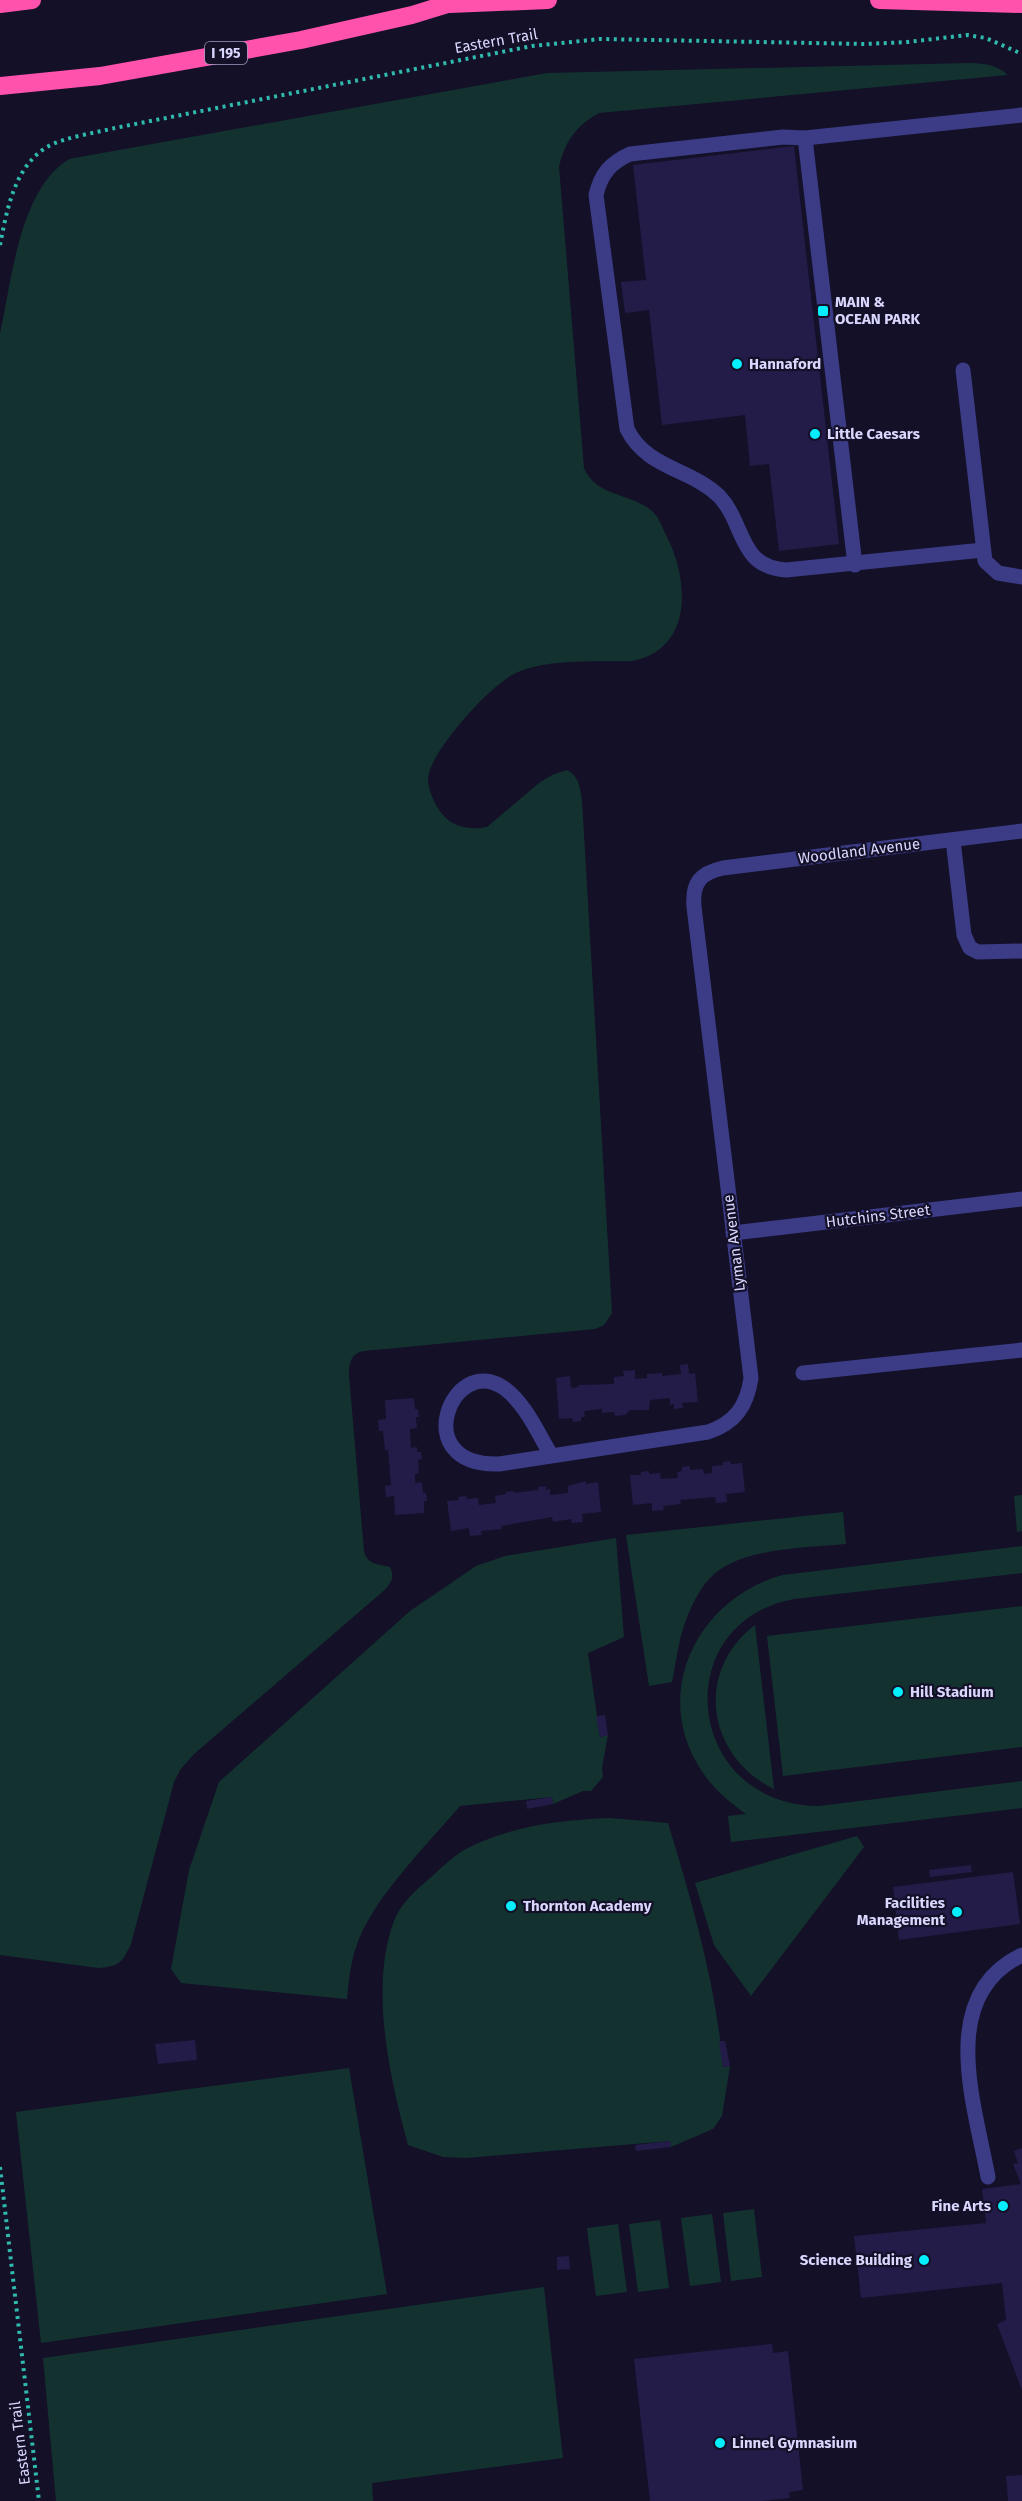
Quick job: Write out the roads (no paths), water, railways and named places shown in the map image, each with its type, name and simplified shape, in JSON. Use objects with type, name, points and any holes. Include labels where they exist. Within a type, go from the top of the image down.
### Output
[{"type":"highway","points":[[0,4],[32,0]]},
{"type":"highway","points":[[455,2],[548,0]]},
{"type":"highway","points":[[879,0],[1022,4]]},
{"type":"highway","name":"I 195","points":[[0,86],[100,76],[290,42],[412,15],[455,2]]},
{"type":"street","points":[[983,550],[855,565],[786,570],[764,565],[747,549],[727,505],[709,487],[657,460],[632,440],[627,429],[596,195],[603,174],[610,165],[630,154],[1022,115]]},
{"type":"street","points":[[805,138],[855,565]]},
{"type":"street","points":[[963,370],[986,561],[998,573],[1022,577]]},
{"type":"street","name":"Woodland Avenue","points":[[699,878],[708,872],[723,868],[1022,831]]},
{"type":"street","points":[[953,840],[964,935],[970,948],[978,952],[1022,951]]},
{"type":"street","name":"Lyman Avenue","points":[[551,1455],[519,1403],[500,1386],[492,1383],[473,1383],[463,1389],[450,1404],[446,1418],[447,1436],[454,1449],[469,1459],[499,1464],[708,1432],[724,1425],[739,1414],[747,1397],[751,1378],[694,907],[695,886],[699,878]]},
{"type":"street","name":"Hutchins Street","points":[[733,1233],[1022,1199]]},
{"type":"street","points":[[803,1373],[1022,1350]]},
{"type":"street","points":[[988,2177],[970,2076],[968,2056],[970,2019],[974,2003],[988,1981],[1022,1955]]},
{"type":"place","name":"MAIN & OCEAN PARK","points":[[823,311]]},
{"type":"place","name":"Hannaford","points":[[737,364]]},
{"type":"place","name":"Little Caesars","points":[[815,434]]},
{"type":"place","name":"Hill Stadium","points":[[898,1692]]},
{"type":"place","name":"Thornton Academy","points":[[511,1906]]},
{"type":"place","name":"Facilities Management","points":[[957,1912]]},
{"type":"place","name":"Fine Arts","points":[[1003,2206]]},
{"type":"place","name":"Science Building","points":[[924,2260]]},
{"type":"place","name":"Linnel Gymnasium","points":[[720,2443]]}]
